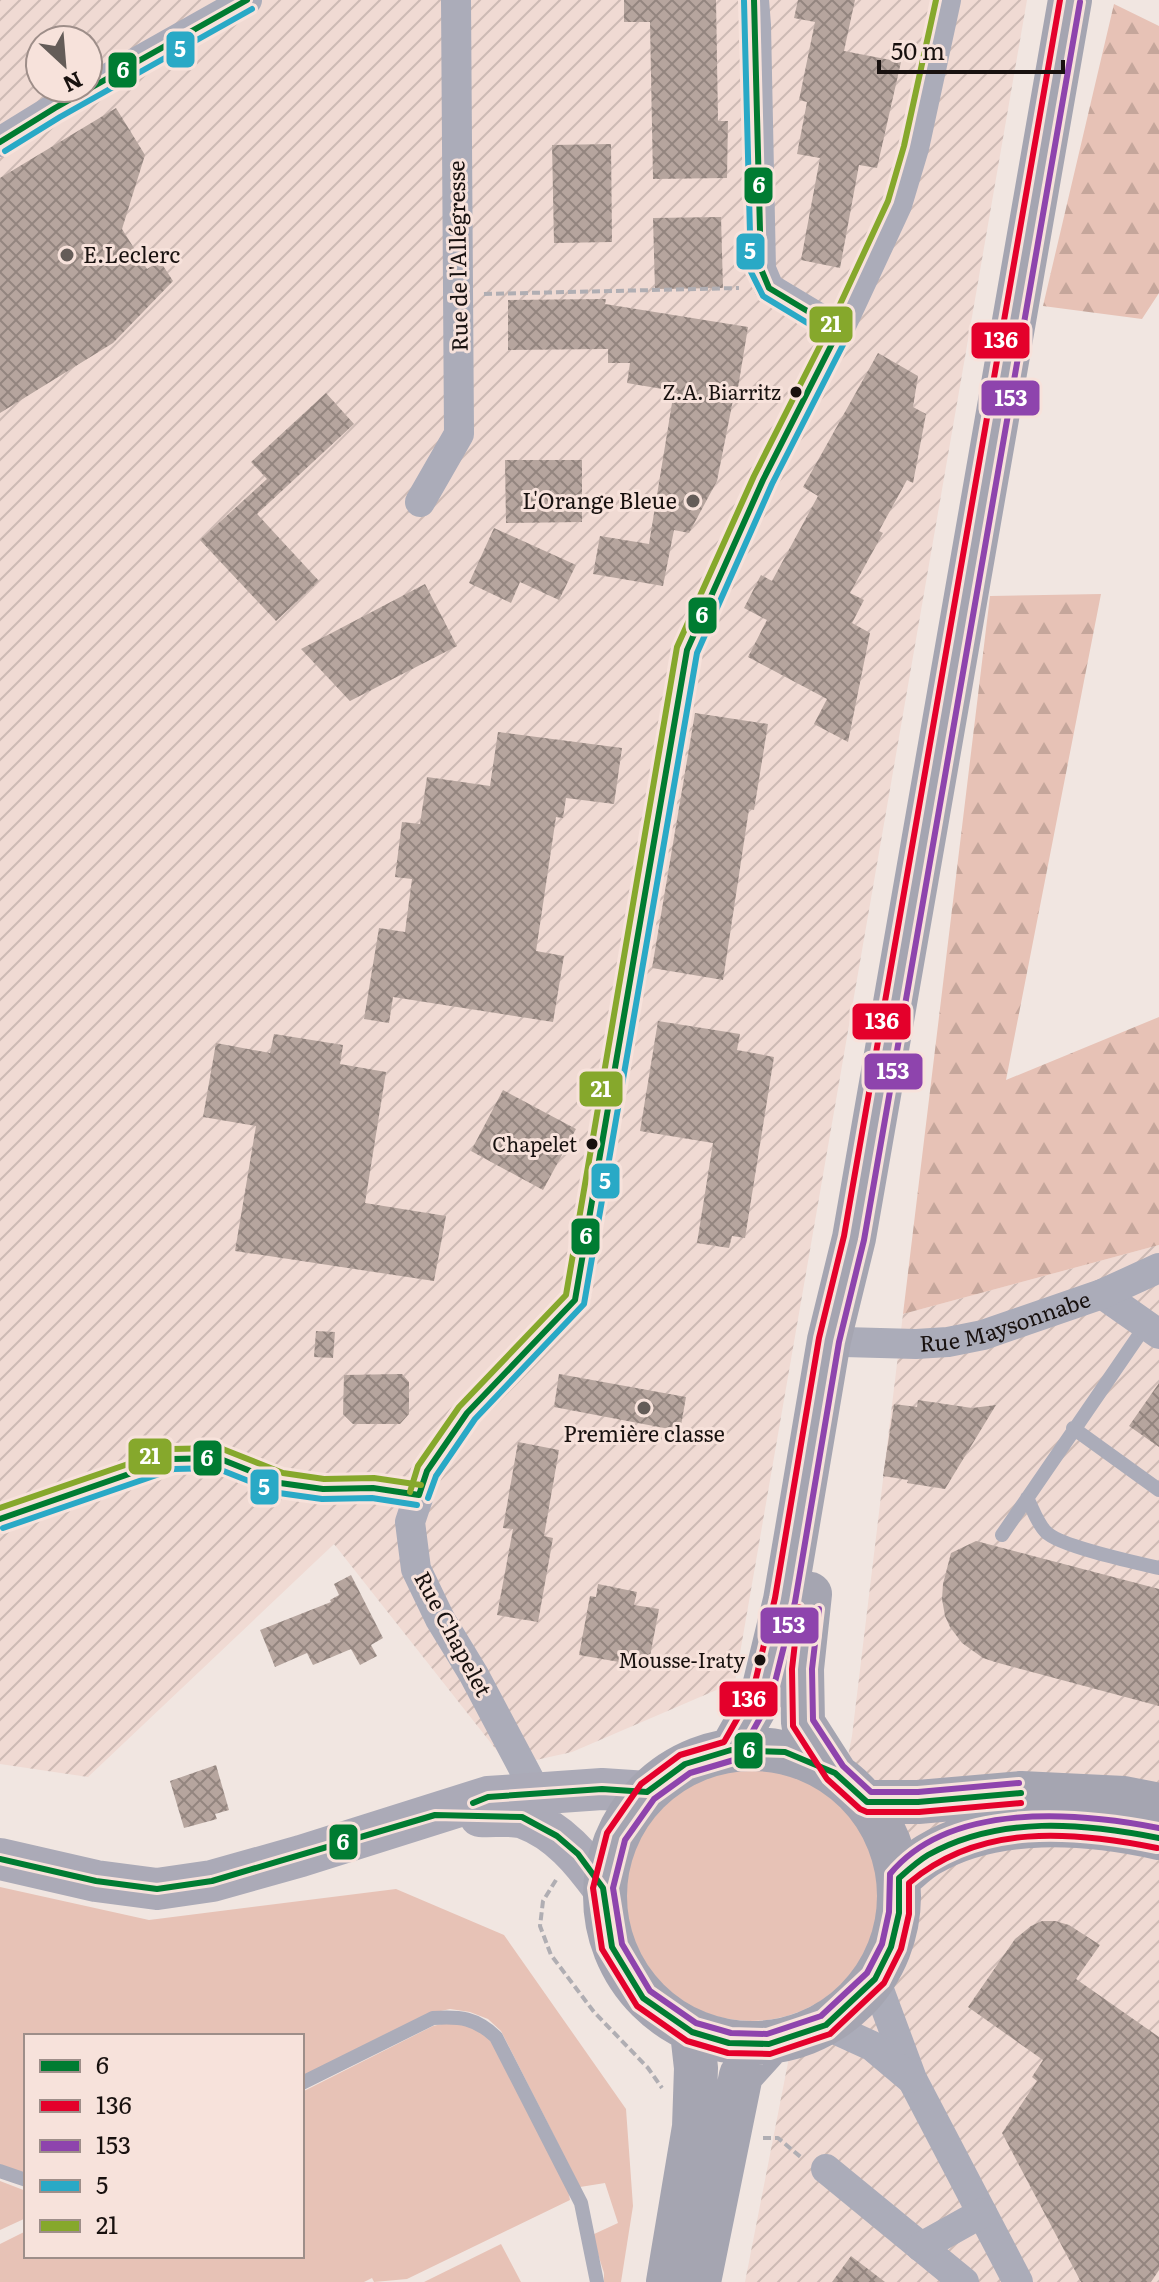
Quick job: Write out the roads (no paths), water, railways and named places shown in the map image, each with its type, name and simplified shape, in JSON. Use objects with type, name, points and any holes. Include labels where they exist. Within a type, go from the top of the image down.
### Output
[{"type":"main road","points":[[731,1750],[762,1695],[785,1600],[829,1340],[854,1238],[1070,0]]},
{"type":"main road","points":[[835,1773],[785,1752],[731,1750],[685,1764],[647,1792],[616,1836],[603,1888],[612,1947],[643,1998],[692,2032],[729,2043],[769,2044],[826,2025],[875,1979],[891,1947],[899,1913],[899,1878],[888,1838],[873,1812],[835,1773],[803,1723],[802,1669],[827,1440],[844,1342],[854,1238]]},
{"type":"main road","points":[[873,1812],[918,1802],[1021,1793],[1124,1798],[1159,1805]]},
{"type":"main road","points":[[899,1878],[928,1855],[972,1835],[1025,1826],[1116,1829],[1159,1838]]},
{"type":"main road","points":[[668,2282],[694,2127],[696,2068],[692,2032]]},
{"type":"main road","points":[[710,2267],[727,2138],[741,2075],[769,2044]]},
{"type":"street","points":[[0,142],[247,0]]},
{"type":"street","name":"Rue de l'Allégresse","points":[[420,502],[459,434],[456,0]]},
{"type":"street","points":[[754,0],[761,269],[769,288],[839,330]]},
{"type":"street","name":"Rue Chapelet","points":[[537,1794],[474,1675],[440,1619],[416,1569],[410,1522],[427,1471],[467,1413],[575,1300],[687,650],[763,480],[839,330],[897,205],[914,148],[946,0]]},
{"type":"street","name":"Rue Maysonnabe","points":[[844,1342],[916,1344],[983,1335],[1102,1294],[1159,1268]]},
{"type":"street","points":[[1102,1294],[1152,1329]]},
{"type":"street","points":[[0,1859],[96,1881],[157,1889],[212,1881],[488,1797],[602,1789],[647,1792]]},
{"type":"street","points":[[435,1815],[522,1817],[557,1836],[578,1854],[603,1888]]},
{"type":"street","points":[[875,1979],[912,2079],[1018,2282]]},
{"type":"street","points":[[826,2025],[872,2046],[912,2079]]},
{"type":"street","points":[[826,2169],[964,2282]]},
{"type":"street","points":[[921,2247],[982,2213]]},
{"type":"lane","points":[[1002,1535],[1073,1428],[1152,1329]]},
{"type":"lane","points":[[1073,1428],[1159,1490]]},
{"type":"lane","points":[[0,1519],[172,1459],[218,1458],[280,1483],[323,1489],[373,1488],[419,1495]]},
{"type":"lane","points":[[1027,1498],[1043,1530],[1052,1537],[1114,1558],[1159,1568]]},
{"type":"lane","points":[[304,2082],[433,2018],[456,2016],[483,2024],[496,2037],[581,2203],[597,2282]]},
{"type":"lane","points":[[0,2171],[24,2179]]},
{"type":"place","name":"E.Leclerc","points":[[67,255]]},
{"type":"place","name":"Z.A. Biarritz","points":[[796,392]]},
{"type":"place","name":"L'Orange Bleue","points":[[693,501]]},
{"type":"place","name":"Chapelet","points":[[592,1144]]},
{"type":"place","name":"Première classe","points":[[644,1408]]},
{"type":"place","name":"Mousse-Iraty","points":[[760,1660]]}]
